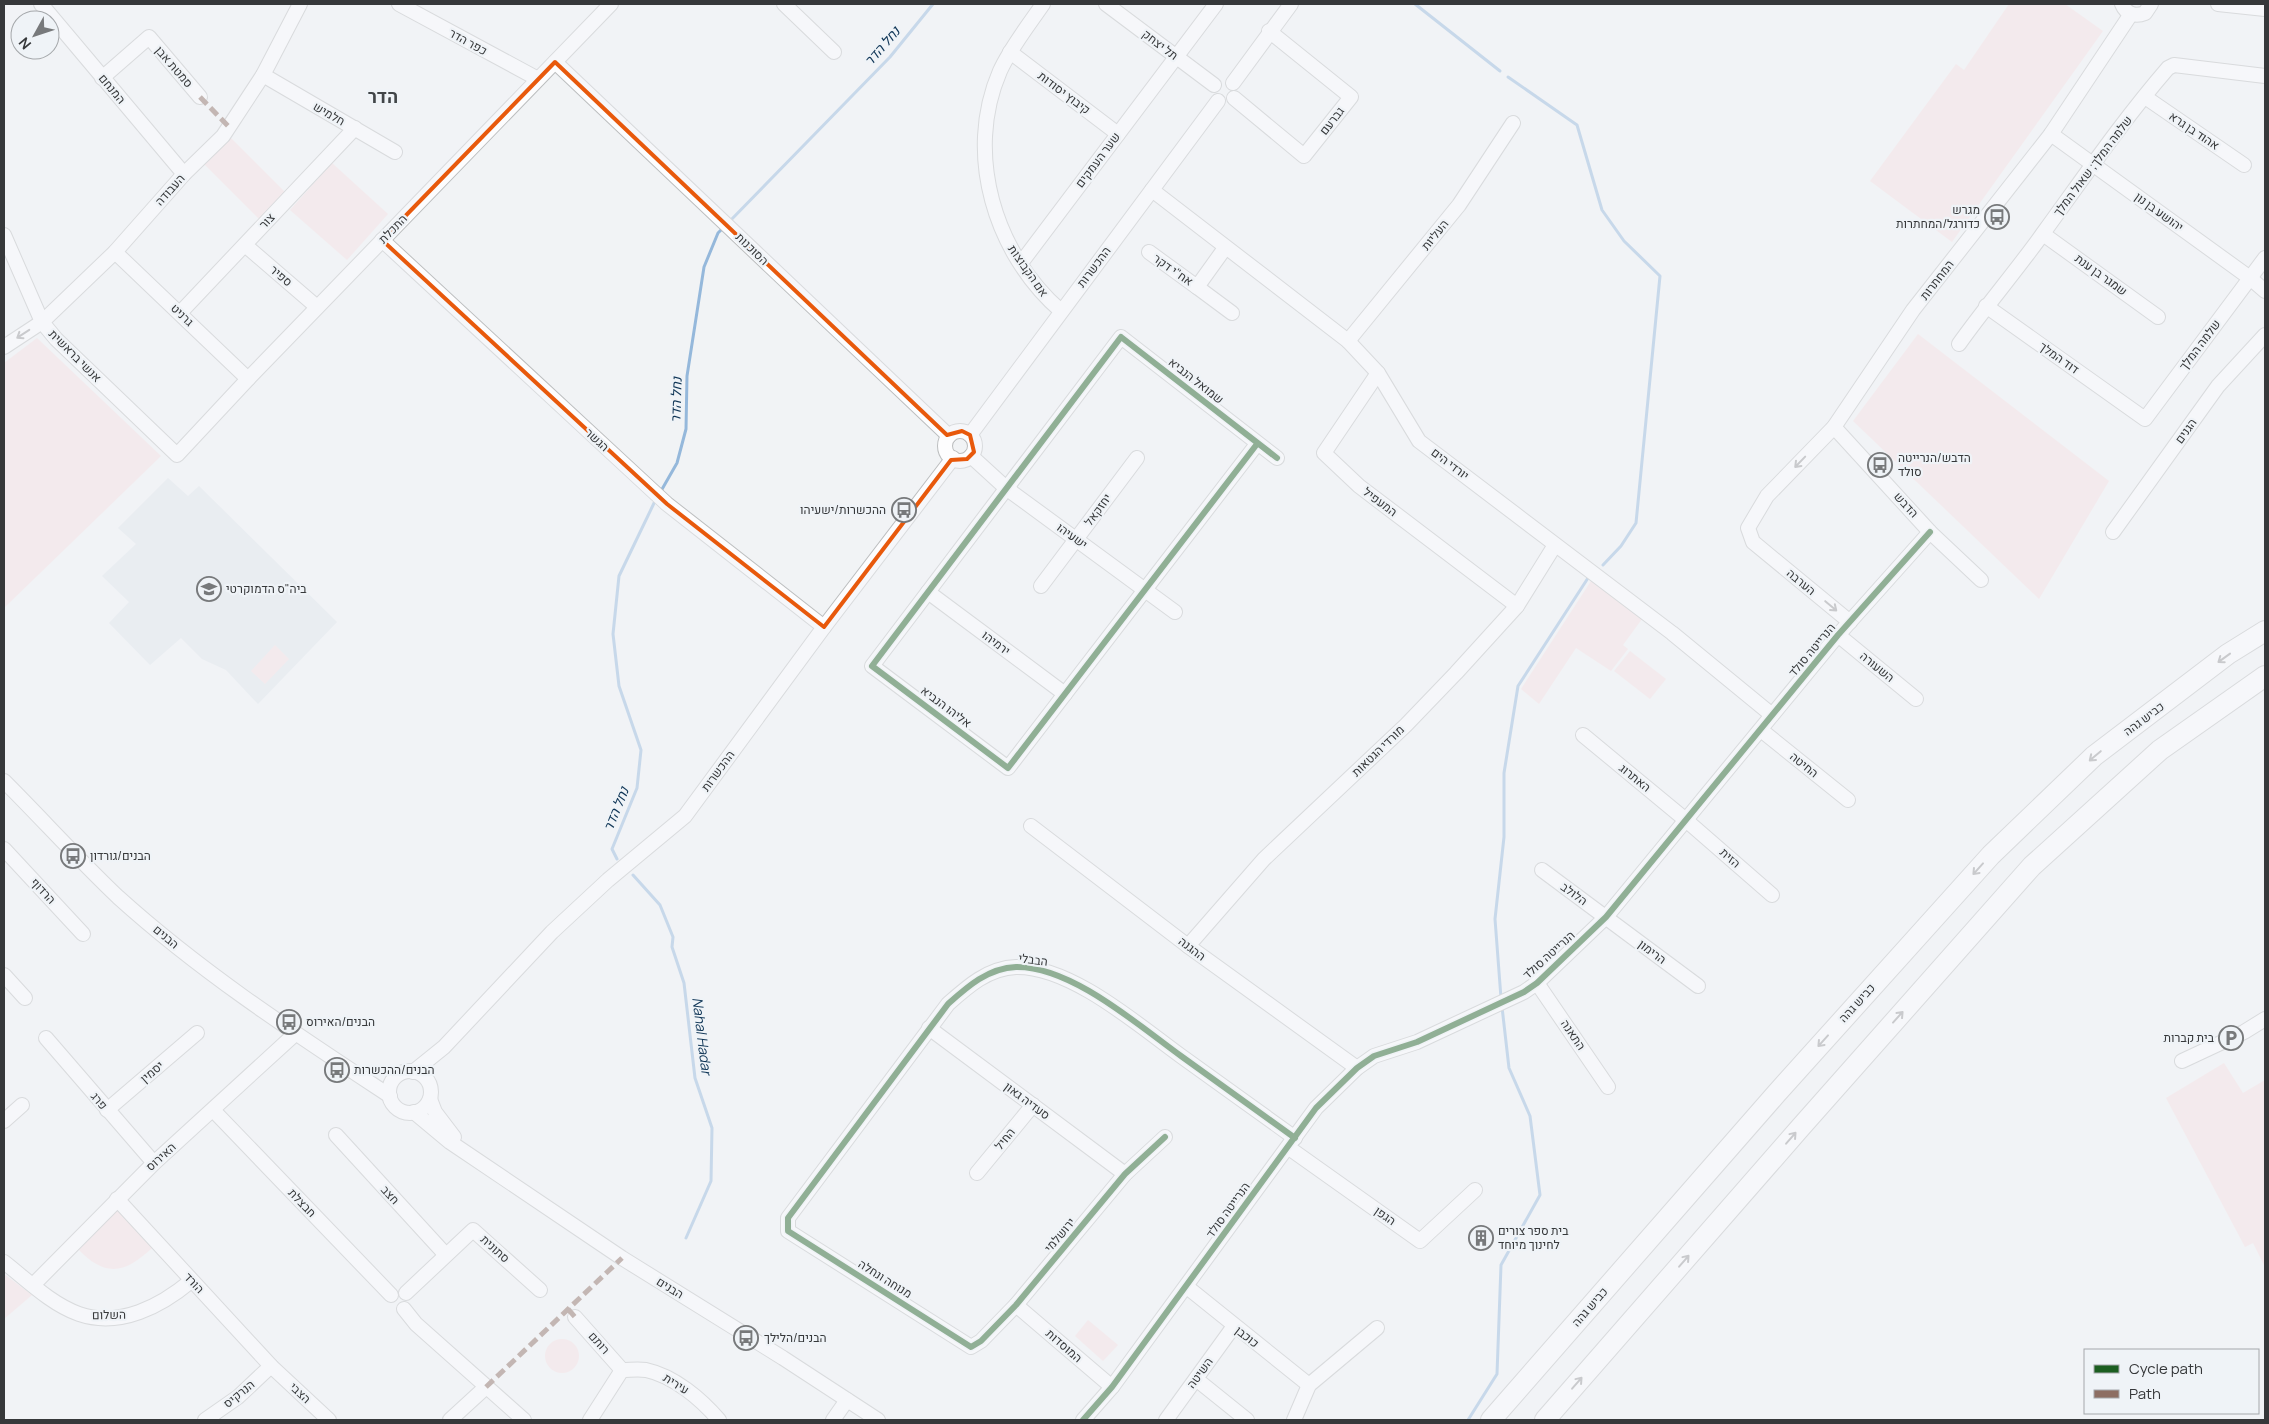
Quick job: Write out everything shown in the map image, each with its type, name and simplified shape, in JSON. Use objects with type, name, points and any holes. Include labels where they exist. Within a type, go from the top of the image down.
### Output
[{"type":"highway","name":"כביש גהה","points":[[1492,1420],[1776,1094],[1990,855],[2094,756],[2228,654],[2265,631]]},
{"type":"highway","points":[[1545,1420],[2032,866],[2160,750],[2265,676]]},
{"type":"street","name":"המנחם","points":[[41,4],[184,174]]},
{"type":"street","name":"העבודה","points":[[4,347],[42,322],[115,252],[184,174],[223,136],[263,76],[300,4]]},
{"type":"street","name":"כפר הדר","points":[[399,4],[538,79]]},
{"type":"street","name":"התכלת","points":[[178,455],[248,378],[611,4]]},
{"type":"street","points":[[784,4],[834,52]]},
{"type":"street","name":"אם הקבוצות","points":[[1043,4],[1010,52],[999,73],[987,116],[986,166],[988,191],[998,220],[1021,263],[1046,298],[1061,311]]},
{"type":"street","name":"תל יצחק","points":[[1106,4],[1214,85]]},
{"type":"street","name":"שער העמקים","points":[[1021,263],[1216,4]]},
{"type":"street","points":[[1233,83],[1269,31],[1291,4]]},
{"type":"street","points":[[2126,9],[2145,13],[2151,4]]},
{"type":"street","points":[[2218,4],[2265,9]]},
{"type":"street","name":"המחתרות","points":[[1753,542],[1748,528],[1767,496],[1834,428],[1913,310],[2051,134],[2126,9]]},
{"type":"street","name":"גברעם","points":[[1234,98],[1304,156],[1351,97],[1269,31]]},
{"type":"street","name":"סמטת אבן","points":[[102,78],[149,38],[200,97]]},
{"type":"street","name":"קיבוץ יסודות","points":[[1010,52],[1118,134]]},
{"type":"street","name":"הסוכנות","points":[[555,62],[949,436]]},
{"type":"street","name":"שלמה המלך; שאול המלך","points":[[1959,344],[1986,306],[2043,234],[2092,164],[2168,68],[2174,65],[2265,76]]},
{"type":"street","name":"חלמיש","points":[[263,76],[395,152]]},
{"type":"street","points":[[1225,79],[1233,83],[1236,92],[1234,98],[1226,103],[1218,101],[1213,95],[1214,85],[1225,79]]},
{"type":"street","name":"אהוד בן גרא","points":[[2145,97],[2244,164]]},
{"type":"street","name":"ההכשרות","points":[[970,435],[1218,101]]},
{"type":"street","name":"העליות","points":[[1348,341],[1459,205],[1513,123]]},
{"type":"street","name":"צור","points":[[180,313],[354,128]]},
{"type":"street","name":"יהושע בן נון","points":[[2051,134],[2250,278],[2265,291]]},
{"type":"street","name":"יורדי הים","points":[[1152,190],[1348,341],[1378,373],[1419,441],[1672,633],[1772,715]]},
{"type":"street","name":"שמגר בן ענת","points":[[2043,234],[2158,317]]},
{"type":"street","name":"אנשי בראשית","points":[[4,235],[42,322],[56,339],[178,455]]},
{"type":"street","name":"הגשר","points":[[382,240],[667,504],[824,627]]},
{"type":"street","name":"ספיר","points":[[245,245],[317,307]]},
{"type":"street","name":"אח\"י דקר","points":[[1197,287],[1225,248]]},
{"type":"street","name":"גרניט","points":[[115,252],[248,378]]},
{"type":"street","name":"אח\"י דקר","points":[[1149,252],[1232,313]]},
{"type":"street","name":"שלמה המלך","points":[[2133,409],[2145,419],[2265,258]]},
{"type":"street","name":"דוד המלך","points":[[1986,306],[2133,409]]},
{"type":"street","name":"הגנים","points":[[2113,532],[2218,386],[2265,335]]},
{"type":"street","name":"שמואל הנביא","points":[[1121,336],[1277,458]]},
{"type":"street","name":"אליהו הנביא","points":[[1121,336],[872,666],[1008,768],[1257,444]]},
{"type":"street","name":"המעפיל","points":[[1378,373],[1324,453],[1358,486],[1517,606]]},
{"type":"street","name":"הדבש","points":[[1834,428],[1930,532],[1981,580]]},
{"type":"street","points":[[957,431],[970,435],[975,448],[971,456],[962,460],[953,458],[946,451],[949,436],[957,431]]},
{"type":"street","name":"ישעיהו","points":[[971,456],[1006,488],[1175,612]]},
{"type":"street","name":"ההכשרות","points":[[413,1072],[444,1047],[552,932],[608,880],[684,816],[824,627],[953,458]]},
{"type":"street","name":"יחזקאל","points":[[1041,586],[1137,458]]},
{"type":"street","name":"הנרייטה סולד","points":[[1112,1387],[1316,1108],[1357,1068],[1374,1056],[1417,1042],[1524,992],[1537,983],[1606,917],[1688,821],[1838,635],[1930,532]]},
{"type":"street","name":"הערבה","points":[[1753,542],[1850,622]]},
{"type":"street","name":"מורדי הגטאות","points":[[1188,946],[1264,859],[1406,725],[1517,606],[1555,545]]},
{"type":"street","name":"ירמיהו","points":[[928,592],[1065,694]]},
{"type":"street","name":"השעורה","points":[[1838,635],[1916,699]]},
{"type":"street","name":"החיטה","points":[[1761,730],[1848,800]]},
{"type":"street","name":"האתרוג","points":[[1584,736],[1688,821]]},
{"type":"street","name":"הבנים","points":[[4,781],[130,906],[228,987],[295,1034],[390,1096]]},
{"type":"street","name":"הזית","points":[[1688,821],[1772,896]]},
{"type":"street","name":"ההגנה","points":[[1031,826],[1188,946],[1357,1068]]},
{"type":"street","name":"הרדוף","points":[[4,849],[83,934]]},
{"type":"street","name":"הלולב","points":[[1542,870],[1606,917]]},
{"type":"street","name":"הרימון","points":[[1606,917],[1698,986]]},
{"type":"street","name":"הבבלי","points":[[788,1230],[788,1218],[948,1004],[973,981],[991,973],[1016,967],[1055,974],[1098,996],[1292,1143]]},
{"type":"street","points":[[4,974],[25,998]]},
{"type":"street","name":"התאנה","points":[[1537,983],[1608,1087]]},
{"type":"street","points":[[2182,1062],[2244,1032],[2265,1019]]},
{"type":"street","name":"סעדיה גאון","points":[[930,1028],[1125,1174]]},
{"type":"street","name":"יסמין","points":[[107,1110],[197,1033]]},
{"type":"street","name":"האירוס","points":[[33,1285],[154,1163],[295,1034]]},
{"type":"street","name":"פרג","points":[[46,1038],[154,1163]]},
{"type":"street","name":"ההכשרות","points":[[429,1082],[444,1047]]},
{"type":"street","name":"הבנים","points":[[348,1069],[370,1076],[394,1079]]},
{"type":"street","points":[[403,1072],[413,1072],[424,1076],[429,1082],[431,1089],[430,1099],[424,1108],[414,1112],[403,1112],[397,1108],[390,1096],[390,1088],[394,1079],[403,1072]]},
{"type":"street","name":"הבנים","points":[[430,1099],[446,1128],[465,1152]]},
{"type":"street","points":[[4,1121],[22,1105]]},
{"type":"street","name":"החיל","points":[[978,1173],[1033,1105]]},
{"type":"street","name":"חבצלת","points":[[213,1110],[391,1295]]},
{"type":"street","name":"הבנים","points":[[414,1112],[450,1142],[622,1258],[783,1358],[878,1420]]},
{"type":"street","name":"חצב","points":[[336,1135],[445,1254]]},
{"type":"street","name":"ירושלמי","points":[[971,1347],[981,1341],[1016,1305],[1125,1174],[1165,1137]]},
{"type":"street","name":"הגפן","points":[[1292,1143],[1420,1241],[1475,1190]]},
{"type":"street","name":"הורד","points":[[117,1199],[191,1281],[272,1366]]},
{"type":"street","name":"סתונית","points":[[406,1293],[445,1254],[473,1230],[540,1290]]},
{"type":"street","name":"מנוחה ונחלה","points":[[788,1230],[971,1347]]},
{"type":"street","name":"השלום","points":[[4,1262],[61,1305],[79,1314],[117,1318],[136,1314],[161,1303],[191,1281]]},
{"type":"street","name":"כוכבן","points":[[1186,1287],[1308,1385]]},
{"type":"street","points":[[397,1291],[406,1293],[410,1300],[404,1309],[399,1310],[393,1307],[390,1300],[391,1295],[397,1291]]},
{"type":"street","name":"המוסדות","points":[[1016,1305],[1112,1387]]},
{"type":"street","points":[[404,1309],[416,1324],[524,1420]]},
{"type":"street","name":"רותם","points":[[575,1317],[622,1370]]},
{"type":"street","name":"השיטה","points":[[1166,1420],[1234,1326]]},
{"type":"street","points":[[1294,1420],[1308,1385],[1376,1328]]},
{"type":"street","name":"הנרקיס","points":[[205,1420],[238,1397],[272,1366]]},
{"type":"street","name":"הצבי","points":[[272,1366],[329,1420]]},
{"type":"street","points":[[590,1420],[622,1370]]},
{"type":"street","name":"עירית","points":[[622,1370],[644,1370],[661,1375],[703,1401],[720,1420]]},
{"type":"street","points":[[1196,1379],[1247,1420]]},
{"type":"street","points":[[450,1420],[486,1387]]},
{"type":"street","points":[[1084,1420],[1112,1387]]},
{"type":"street","points":[[833,1420],[847,1400]]},
{"type":"highlighted area","points":[[555,62],[947,435],[962,431],[970,435],[974,452],[967,459],[951,460],[824,627],[667,504],[382,240]]},
{"type":"shaded area","points":[[2009,4],[2065,4],[2103,31],[1952,242],[1870,181],[1956,64],[1964,70]]},
{"type":"shaded area","points":[[230,137],[288,195],[262,222],[204,164]]},
{"type":"shaded area","points":[[332,163],[388,214],[347,260],[290,210]]},
{"type":"shaded area","points":[[1918,334],[2109,481],[2039,599],[1853,421]]},
{"type":"shaded area","points":[[37,338],[161,456],[4,608],[4,363]]},
{"type":"shaded area","name":"ביה\"ס הדמוקרטי","points":[[168,478],[188,496],[199,486],[337,622],[258,704],[226,670],[202,659],[181,638],[150,665],[109,623],[129,602],[102,576],[136,544],[118,528]]},
{"type":"shaded area","points":[[1591,581],[1642,619],[1623,645],[1628,649],[1611,671],[1576,648],[1539,704],[1521,689]]},
{"type":"shaded area","points":[[275,645],[289,659],[265,684],[251,671]]},
{"type":"shaded area","points":[[1630,651],[1666,679],[1650,699],[1614,671]]},
{"type":"shaded area","points":[[2224,1063],[2243,1093],[2265,1080],[2265,1267],[2253,1243],[2245,1247],[2166,1098]]},
{"type":"shaded area","points":[[117,1209],[153,1247],[133,1263],[115,1269],[97,1264],[87,1258],[77,1248]]},
{"type":"shaded area","points":[[4,1274],[32,1295],[4,1319]]},
{"type":"shaded area","points":[[1088,1320],[1118,1345],[1103,1361],[1075,1336]]},
{"type":"shaded area","points":[[562,1339],[569,1340],[574,1344],[578,1349],[578,1363],[574,1368],[569,1372],[562,1373],[555,1372],[550,1368],[546,1363],[545,1356],[546,1349],[550,1344],[555,1340]]},
{"type":"waterway","name":"נחל הדר","points":[[728,223],[890,57],[933,4]]},
{"type":"waterway","points":[[1415,4],[1500,71]]},
{"type":"waterway","points":[[1508,77],[1577,125],[1602,210],[1624,241],[1660,276],[1636,523],[1621,546],[1603,565]]},
{"type":"waterway","name":"נחל הדר","points":[[661,491],[677,463],[686,429],[687,376],[704,267],[718,233],[724,227]]},
{"type":"waterway","name":"נחל הדר","points":[[617,859],[612,849],[637,788],[641,750],[619,686],[613,634],[619,576],[656,499]]},
{"type":"waterway","points":[[1501,998],[1495,919],[1504,837],[1504,773],[1518,686],[1588,578]]},
{"type":"waterway","name":"Nahal Hadar","points":[[633,875],[660,905],[673,937],[672,947],[684,983],[695,1078],[712,1128],[711,1181],[686,1238]]},
{"type":"waterway","points":[[1468,1420],[1497,1374],[1501,1265],[1540,1195],[1530,1116],[1509,1068],[1502,1007]]},
{"type":"marked path","points":[[200,97],[229,127]]},
{"type":"marked path","points":[[486,1387],[622,1258]]},
{"type":"marked path","points":[[568,1309],[575,1317]]},
{"type":"cycle path","points":[[1257,444],[1008,768],[872,666],[1121,337],[1277,458]]},
{"type":"cycle path","points":[[1083,1420],[1112,1387],[1316,1108],[1357,1068],[1374,1056],[1417,1042],[1524,992],[1537,983],[1606,917],[1838,635],[1930,532]]},
{"type":"cycle path","points":[[1165,1137],[1125,1174],[1016,1305],[981,1341],[971,1347],[788,1231],[788,1218],[948,1004],[987,975],[1006,968],[1037,969],[1059,976],[1081,987],[1124,1014],[1295,1138]]},
{"type":"place","name":"מגרש כדורגל/המחתרות","points":[[1997,217]]},
{"type":"place","name":"הדבש/הנרייטה סולד","points":[[1880,465]]},
{"type":"place","name":"ההכשרות/ישעיהו","points":[[904,510]]},
{"type":"place","name":"ביה\"ס הדמוקרטי","points":[[209,589]]},
{"type":"place","name":"הבנים/גורדון","points":[[73,856]]},
{"type":"place","name":"הבנים/האירוס","points":[[289,1022]]},
{"type":"place","name":"בית קברות","points":[[2231,1038]]},
{"type":"place","name":"הבנים/ההכשרות","points":[[337,1070]]},
{"type":"place","name":"בית ספר צורים לחינוך מיוחד","points":[[1481,1238]]},
{"type":"place","name":"הבנים/הלילך","points":[[746,1338]]},
{"type":"district","name":"הדר","points":[[383,97]]}]
